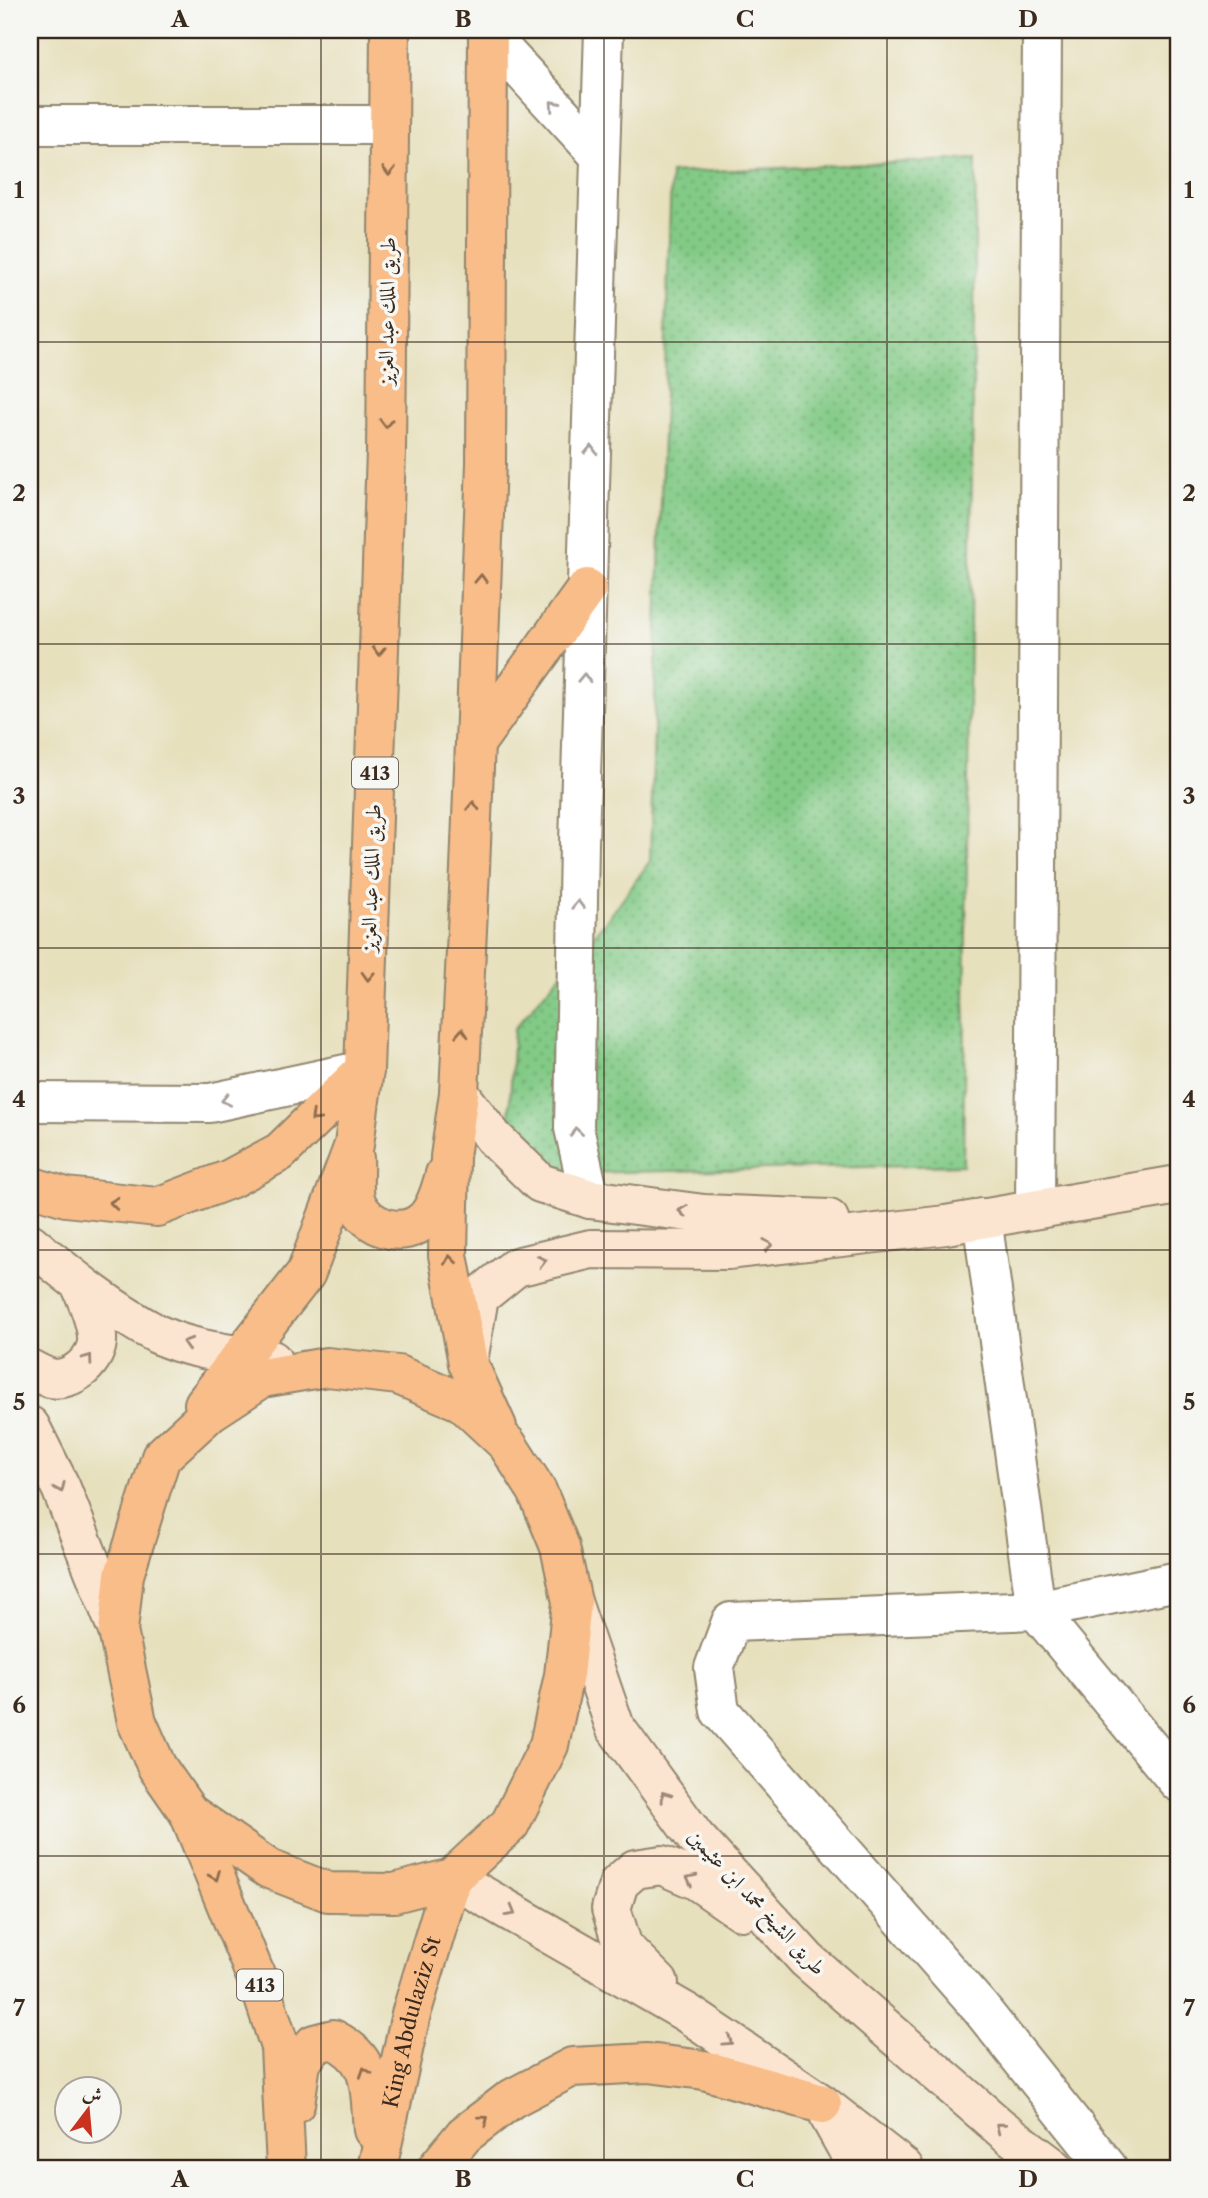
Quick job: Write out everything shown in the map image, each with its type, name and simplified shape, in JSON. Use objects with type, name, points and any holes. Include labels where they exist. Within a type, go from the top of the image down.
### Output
[{"type":"highway","name":"طريق الملك عبد العزيز","points":[[161,1457],[306,1272],[354,1145],[364,1070],[386,452],[390,30]]},
{"type":"highway","points":[[488,32],[486,463],[459,1093],[450,1157],[448,1255],[468,1363],[504,1441],[537,1491],[560,1547],[572,1602],[564,1675],[549,1745],[510,1824],[452,1878],[394,1893],[328,1892],[269,1869],[189,1813],[157,1767],[137,1722],[118,1631],[124,1575],[161,1457],[210,1412],[262,1378],[327,1367],[398,1375],[462,1402],[504,1441]]},
{"type":"highway","points":[[475,744],[587,588]]},
{"type":"highway","points":[[30,1186],[66,1197],[157,1208],[230,1179],[280,1152],[364,1070]]},
{"type":"highway","points":[[354,1145],[355,1199],[363,1214],[382,1229],[407,1229],[425,1219],[438,1198],[450,1157]]},
{"type":"highway","name":"413","points":[[189,1813],[261,1989],[280,2047],[287,2162]]},
{"type":"highway","name":"King Abdulaziz St","points":[[377,2166],[411,2014],[452,1878]]},
{"type":"highway","points":[[287,2162],[301,2063],[314,2044],[333,2039],[359,2055],[369,2080],[377,2166]]},
{"type":"highway","points":[[437,2168],[464,2135],[511,2099],[572,2067],[648,2063],[704,2070],[822,2104]]},
{"type":"street","points":[[590,1199],[574,1128],[604,30]]},
{"type":"street","points":[[1035,1209],[1042,30]]},
{"type":"street","points":[[488,32],[600,156]]},
{"type":"street","points":[[30,125],[389,125]]},
{"type":"street","points":[[30,1102],[210,1103],[364,1070]]},
{"type":"street","points":[[459,1093],[493,1137],[540,1183],[590,1199],[704,1214],[964,1221]]},
{"type":"street","points":[[468,1363],[480,1297],[516,1267],[591,1249],[728,1250],[964,1221],[1178,1185]]},
{"type":"street","points":[[964,1221],[1036,1610],[1178,1782]]},
{"type":"street","points":[[30,1243],[81,1285],[159,1335],[206,1349],[327,1367]]},
{"type":"street","points":[[30,1369],[51,1378],[65,1378],[81,1369],[94,1355],[98,1340],[81,1285]]},
{"type":"street","points":[[30,1426],[61,1488],[118,1631]]},
{"type":"street","points":[[1108,2168],[981,2009],[720,1711],[714,1668],[731,1622],[1036,1610],[1178,1581]]},
{"type":"street","name":"طريق الشيخ محمد ابن عثيمين","points":[[572,1602],[615,1727],[695,1838],[807,1961],[1002,2129],[1054,2168]]},
{"type":"street","points":[[697,2020],[623,1947],[611,1909],[619,1883],[635,1869],[662,1865],[696,1880],[807,1961]]},
{"type":"street","points":[[452,1878],[697,2020],[822,2104],[904,2168]]},
{"type":"street","points":[[822,2104],[858,2168]]},
{"type":"green space","points":[[976,159],[963,1165],[572,1173],[508,1137],[514,1029],[610,916],[650,861],[671,173]]}]
